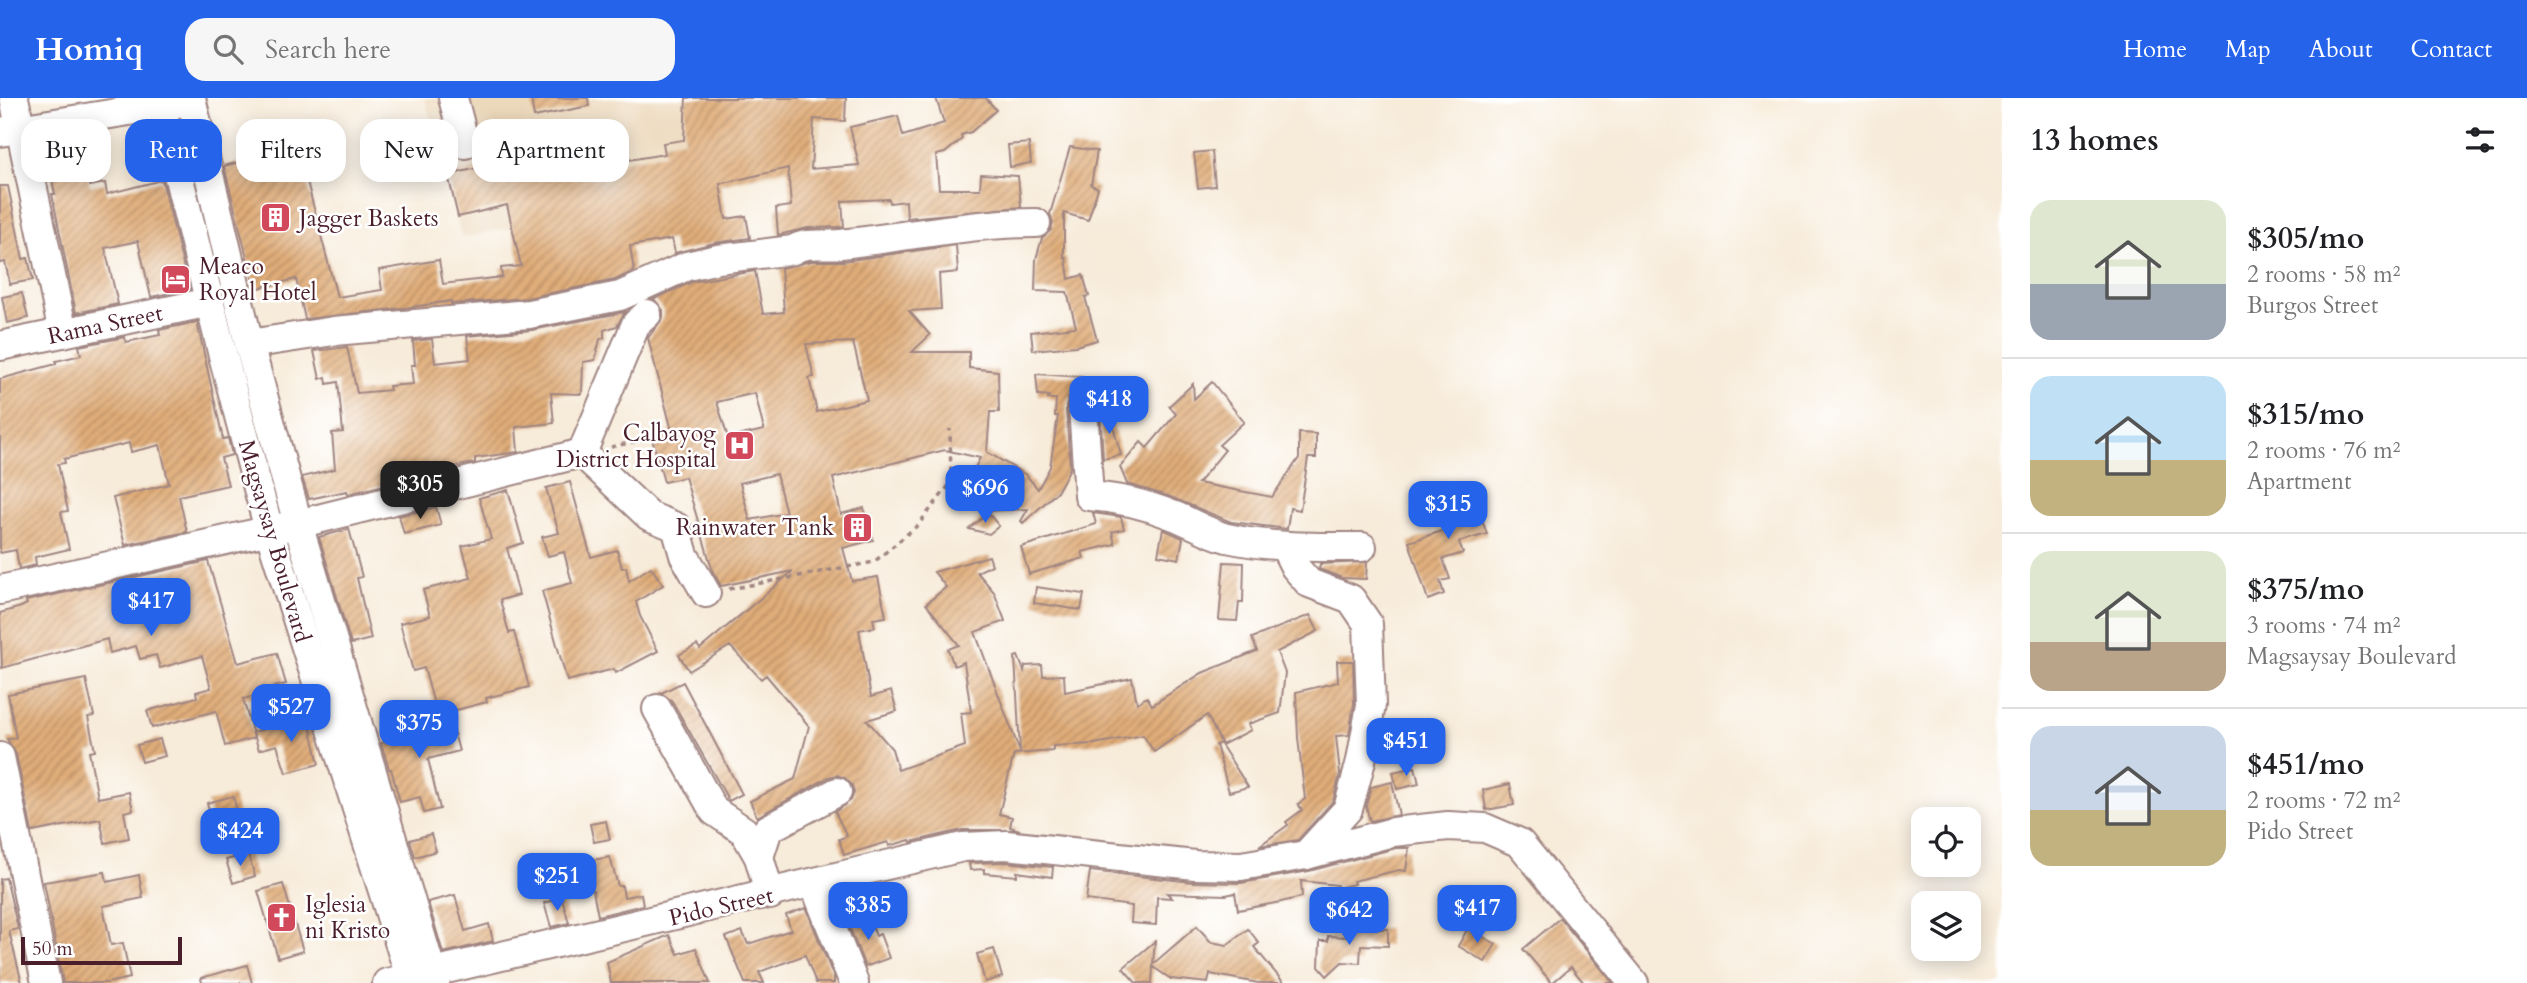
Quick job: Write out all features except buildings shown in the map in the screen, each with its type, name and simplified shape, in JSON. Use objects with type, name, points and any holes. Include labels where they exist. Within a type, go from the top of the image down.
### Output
[{"type":"street","points":[[14,98],[10,131],[63,333]]},
{"type":"street","points":[[453,98],[465,144]]},
{"type":"street","points":[[10,131],[160,102],[191,99]]},
{"type":"street","name":"Magsaysay Boulevard","points":[[191,99],[246,332],[415,980]]},
{"type":"street","name":"Magsaysay Boulevard","points":[[160,102],[269,530],[368,802]]},
{"type":"street","name":"Rama Street","points":[[0,346],[63,333],[213,314],[246,332],[334,331],[530,314],[620,296],[687,266],[718,259],[793,250],[801,245],[837,244],[1002,223],[1037,223]]},
{"type":"street","points":[[582,453],[636,324],[647,314]]},
{"type":"street","points":[[1083,407],[1089,496],[1134,502],[1225,537],[1285,547],[1362,547]]},
{"type":"street","points":[[0,590],[298,524],[582,453]]},
{"type":"street","points":[[582,453],[649,516],[676,527],[684,555],[706,593]]},
{"type":"street","points":[[1285,547],[1309,583],[1351,599],[1368,624],[1371,705],[1358,773],[1348,809],[1306,855]]},
{"type":"street","points":[[657,709],[714,811],[744,831],[759,857],[770,895]]},
{"type":"street","points":[[0,757],[8,831],[46,983]]},
{"type":"street","points":[[759,857],[768,829],[837,792]]},
{"type":"street","name":"Pido Street","points":[[415,980],[963,847],[1006,845],[1195,865],[1241,866],[1306,855],[1393,832],[1448,826],[1485,828],[1520,843],[1634,983]]},
{"type":"street","points":[[814,884],[854,983]]},
{"type":"path","points":[[706,593],[874,562],[918,524],[951,483],[950,429]]},
{"type":"path","points":[[582,453],[647,439]]},
{"type":"shaded area","points":[[425,98],[826,98],[815,165],[462,238],[447,182],[458,182],[458,119],[431,119]]},
{"type":"place","name":"Jagger Baskets","points":[[276,218]]},
{"type":"place","name":"Meaco Royal Hotel","points":[[176,279]]},
{"type":"place","name":"Calbayog District Hospital","points":[[739,446]]},
{"type":"place","name":"Rainwater Tank","points":[[857,527]]},
{"type":"place","name":"Iglesia ni Kristo","points":[[282,917]]}]
